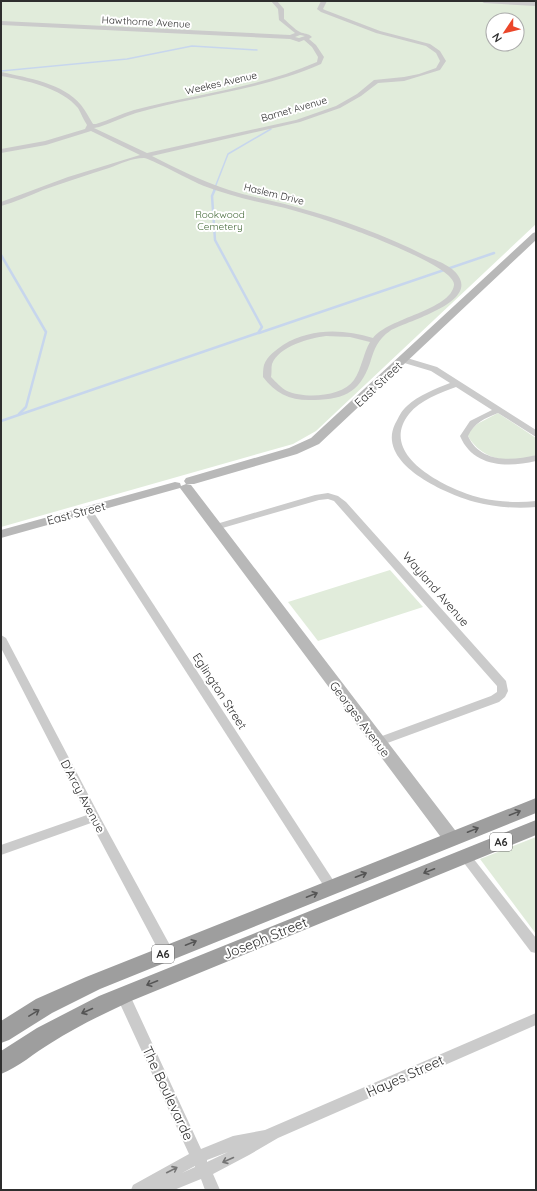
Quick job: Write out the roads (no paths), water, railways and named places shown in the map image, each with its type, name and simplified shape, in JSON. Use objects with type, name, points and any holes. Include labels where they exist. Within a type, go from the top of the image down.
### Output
[{"type":"highway","name":"Joseph Street","points":[[1,1033],[65,995],[536,805]]},
{"type":"highway","name":"Joseph Street","points":[[1,1064],[39,1038],[74,1017],[123,995],[536,827]]},
{"type":"highway","name":"Georges Avenue","points":[[452,839],[465,856]]},
{"type":"main road","name":"East Street","points":[[1,534],[184,485],[309,445],[321,436],[404,360],[536,235]]},
{"type":"main road","name":"Georges Avenue","points":[[184,485],[452,839]]},
{"type":"street","points":[[274,1],[281,9],[282,19],[299,34],[308,36],[306,39]]},
{"type":"street","name":"Barnet Avenue","points":[[1,204],[76,176],[145,155],[298,121],[338,107],[360,95],[376,81],[404,79],[421,75],[438,68],[443,61],[438,52],[428,45],[378,32],[323,11],[320,9],[324,1]]},
{"type":"street","points":[[484,1],[536,4]]},
{"type":"street","name":"Hawthorne Avenue","points":[[1,23],[291,37],[295,39],[306,39]]},
{"type":"street","points":[[291,37],[299,34]]},
{"type":"street","name":"Weekes Avenue","points":[[1,151],[46,143],[93,128],[134,112],[256,85],[308,68],[319,63],[321,57],[314,46],[306,39]]},
{"type":"street","points":[[1,74],[41,84],[62,93],[78,105],[93,128]]},
{"type":"street","name":"Haslem Drive","points":[[93,128],[188,177],[241,196],[293,208],[364,230],[408,249],[440,266],[455,277],[458,283],[457,291],[448,299],[433,310],[379,334],[374,340]]},
{"type":"street","points":[[331,332],[348,333],[374,340],[368,351],[365,369],[353,388],[335,396],[305,398],[282,392],[267,377],[268,364],[276,353],[288,344],[309,336],[331,332]]},
{"type":"street","points":[[404,360],[434,369],[536,434]]},
{"type":"street","points":[[457,383],[423,398],[404,414],[396,430],[398,447],[411,466],[433,483],[466,496],[493,503],[536,504]]},
{"type":"street","points":[[498,410],[470,424],[464,436],[465,443],[471,450],[483,457],[496,461],[508,463],[524,462],[536,458]]},
{"type":"street","name":"Wayland Avenue","points":[[216,527],[318,497],[324,496],[336,498],[343,504],[502,684],[503,689],[500,697],[378,742]]},
{"type":"street","name":"Eglington Street","points":[[87,510],[331,887]]},
{"type":"street","name":"D'Arcy Avenue","points":[[1,638],[167,953]]},
{"type":"street","points":[[1,850],[94,817]]},
{"type":"street","name":"Georges Avenue","points":[[465,856],[536,948]]},
{"type":"street","name":"The Boulevarde","points":[[123,995],[212,1190]]},
{"type":"street","name":"Hayes Street","points":[[138,1190],[172,1170],[238,1156],[273,1133],[536,1019]]},
{"type":"street","name":"Hayes Street","points":[[152,1190],[177,1183],[201,1165]]},
{"type":"waterway","points":[[1,71],[127,59],[192,46],[257,50]]},
{"type":"waterway","points":[[214,190],[228,154],[271,129]]},
{"type":"waterway","points":[[1,421],[258,333],[262,327],[215,240],[212,196],[215,189]]},
{"type":"waterway","points":[[259,333],[494,253]]},
{"type":"waterway","points":[[1,255],[46,332],[26,407],[19,414]]},
{"type":"park label","name":"Rookwood Cemetery","points":[[220,220]]}]
